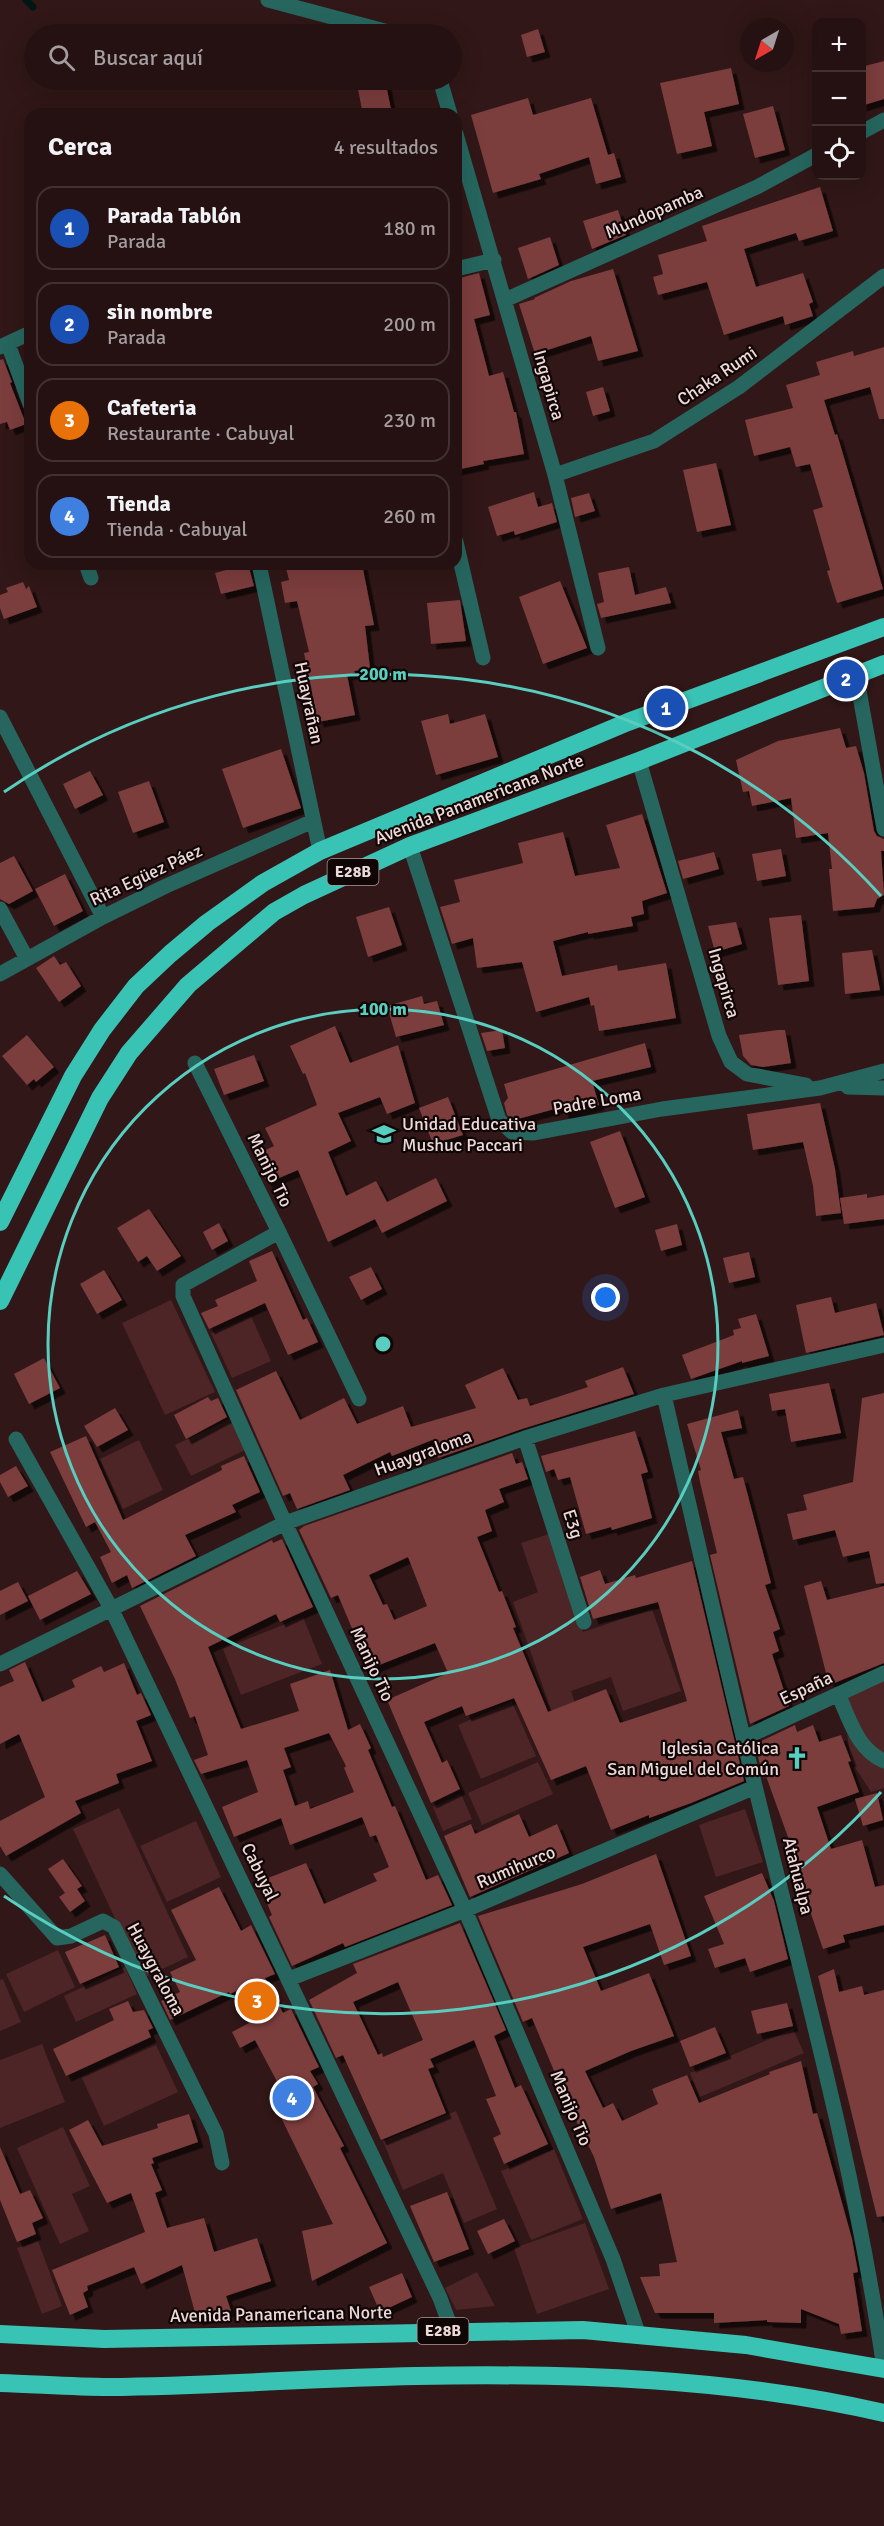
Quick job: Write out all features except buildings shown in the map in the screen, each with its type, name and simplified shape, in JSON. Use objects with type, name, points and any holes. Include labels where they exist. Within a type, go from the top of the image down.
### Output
[{"type":"highway","name":"Avenida Panamericana Norte","points":[[0,1222],[73,1076],[102,1030],[136,986],[207,922],[263,883],[320,851],[628,722],[884,627]]},
{"type":"highway","name":"Avenida Panamericana Norte","points":[[0,1301],[100,1098],[129,1053],[188,985],[274,912],[304,895],[410,846],[639,760],[884,664]]},
{"type":"highway","name":"Avenida Panamericana Norte","points":[[0,2334],[104,2339],[584,2330],[746,2345],[884,2369]]},
{"type":"highway","points":[[0,2383],[107,2387],[404,2376],[532,2376],[648,2381],[761,2391],[884,2413]]},
{"type":"street","points":[[268,0],[358,24]]},
{"type":"street","points":[[443,90],[448,108]]},
{"type":"street","points":[[866,129],[884,120]]},
{"type":"street","name":"Ingapirca","points":[[462,154],[555,475],[598,648]]},
{"type":"street","name":"Mundopamba","points":[[505,300],[757,187],[812,157]]},
{"type":"street","points":[[462,268],[494,260]]},
{"type":"street","name":"Chaka Rumi","points":[[555,475],[654,441],[739,387],[884,276]]},
{"type":"street","points":[[24,336],[4,346],[24,391]]},
{"type":"street","points":[[462,568],[483,658]]},
{"type":"street","name":"Huayrañan","points":[[260,570],[320,851]]},
{"type":"street","points":[[856,675],[884,829]]},
{"type":"street","points":[[0,717],[102,917]]},
{"type":"street","name":"Ingapirca","points":[[639,760],[719,1036],[731,1062],[747,1074],[820,1088],[884,1088]]},
{"type":"street","name":"Rita Egüez Páez","points":[[0,974],[102,917],[166,886],[314,821]]},
{"type":"street","name":"Padre Loma","points":[[410,846],[500,1120],[512,1132],[534,1133],[662,1109],[820,1088],[884,1071]]},
{"type":"street","points":[[0,909],[27,958]]},
{"type":"street","name":"Manijo Tio","points":[[195,1063],[279,1232],[183,1285],[182,1289],[285,1523],[465,1910],[613,2259],[639,2336]]},
{"type":"street","points":[[279,1232],[359,1399]]},
{"type":"street","name":"Huaygraloma","points":[[0,1664],[285,1523],[525,1438],[664,1395],[884,1345]]},
{"type":"street","name":"Atahualpa","points":[[664,1395],[755,1787],[820,2039],[874,2304],[884,2369]]},
{"type":"street","name":"E3g","points":[[525,1438],[584,1622]]},
{"type":"street","name":"Cabuyal","points":[[16,1439],[111,1608],[290,1979],[440,2298],[452,2331]]},
{"type":"street","name":"España","points":[[744,1738],[884,1673]]},
{"type":"street","points":[[838,1694],[860,1743],[871,1756],[884,1761]]},
{"type":"street","name":"Rumihurco","points":[[290,1979],[465,1910],[755,1787]]},
{"type":"street","name":"Huaygraloma","points":[[0,1874],[57,1938],[71,1936],[102,1921],[114,1927],[216,2133],[222,2163]]},
{"type":"shaded area","points":[[171,1300],[215,1392],[165,1415],[122,1323]]},
{"type":"shaded area","points":[[251,1316],[271,1361],[232,1378],[211,1333]]},
{"type":"shaded area","points":[[230,1419],[245,1450],[191,1476],[175,1445]]},
{"type":"shaded area","points":[[139,1440],[163,1490],[123,1509],[100,1459]]},
{"type":"shaded area","points":[[549,1534],[583,1632],[652,1609],[681,1691],[623,1711],[611,1677],[571,1691],[584,1730],[561,1738],[513,1602],[538,1592],[521,1543]]},
{"type":"shaded area","points":[[303,1617],[322,1664],[241,1695],[223,1649]]},
{"type":"shaded area","points":[[884,1680],[884,1788],[871,1792],[851,1761],[842,1699]]},
{"type":"shaded area","points":[[512,1702],[536,1756],[481,1779],[458,1725]]},
{"type":"shaded area","points":[[538,1762],[553,1794],[482,1825],[468,1793]]},
{"type":"shaded area","points":[[461,1794],[472,1819],[443,1831],[433,1807]]},
{"type":"shaded area","points":[[119,1808],[188,1957],[143,1978],[73,1829]]},
{"type":"shaded area","points":[[745,1809],[763,1862],[716,1877],[699,1825]]},
{"type":"shaded area","points":[[196,1821],[221,1877],[167,1902],[140,1846]]},
{"type":"shaded area","points":[[58,1950],[75,1987],[24,2012],[6,1974]]},
{"type":"shaded area","points":[[125,1967],[137,1994],[76,2022],[64,1996]]},
{"type":"shaded area","points":[[3,1979],[21,2022],[0,2031],[0,1980]]},
{"type":"shaded area","points":[[793,2029],[804,2053],[700,2097],[690,2073]]},
{"type":"shaded area","points":[[42,2044],[65,2102],[0,2128],[0,2060]]},
{"type":"shaded area","points":[[156,2045],[178,2092],[104,2126],[82,2078]]},
{"type":"shaded area","points":[[456,2111],[497,2209],[464,2223],[443,2173],[403,2190],[383,2141]]},
{"type":"shaded area","points":[[63,2127],[90,2186],[72,2194],[89,2231],[60,2244],[17,2148]]},
{"type":"shaded area","points":[[554,2149],[583,2219],[531,2240],[501,2171]]},
{"type":"shaded area","points":[[585,2223],[609,2289],[537,2314],[514,2248]]},
{"type":"shaded area","points":[[38,2241],[62,2306],[42,2314],[17,2248]]},
{"type":"shaded area","points":[[477,2272],[495,2306],[456,2310],[445,2288]]},
{"type":"waterway","points":[[26,0],[33,7]]},
{"type":"place","name":"sin nombre","points":[[846,679]]},
{"type":"place","name":"Parada Tablón","points":[[666,708]]},
{"type":"place","name":"Unidad Educativa Mushuc Paccari","points":[[384,1134]]},
{"type":"place","name":"Iglesia Católica San Miguel del Común","points":[[797,1758]]},
{"type":"place","name":"Cafeteria","points":[[257,2001]]},
{"type":"place","name":"Tienda","points":[[292,2098]]}]
